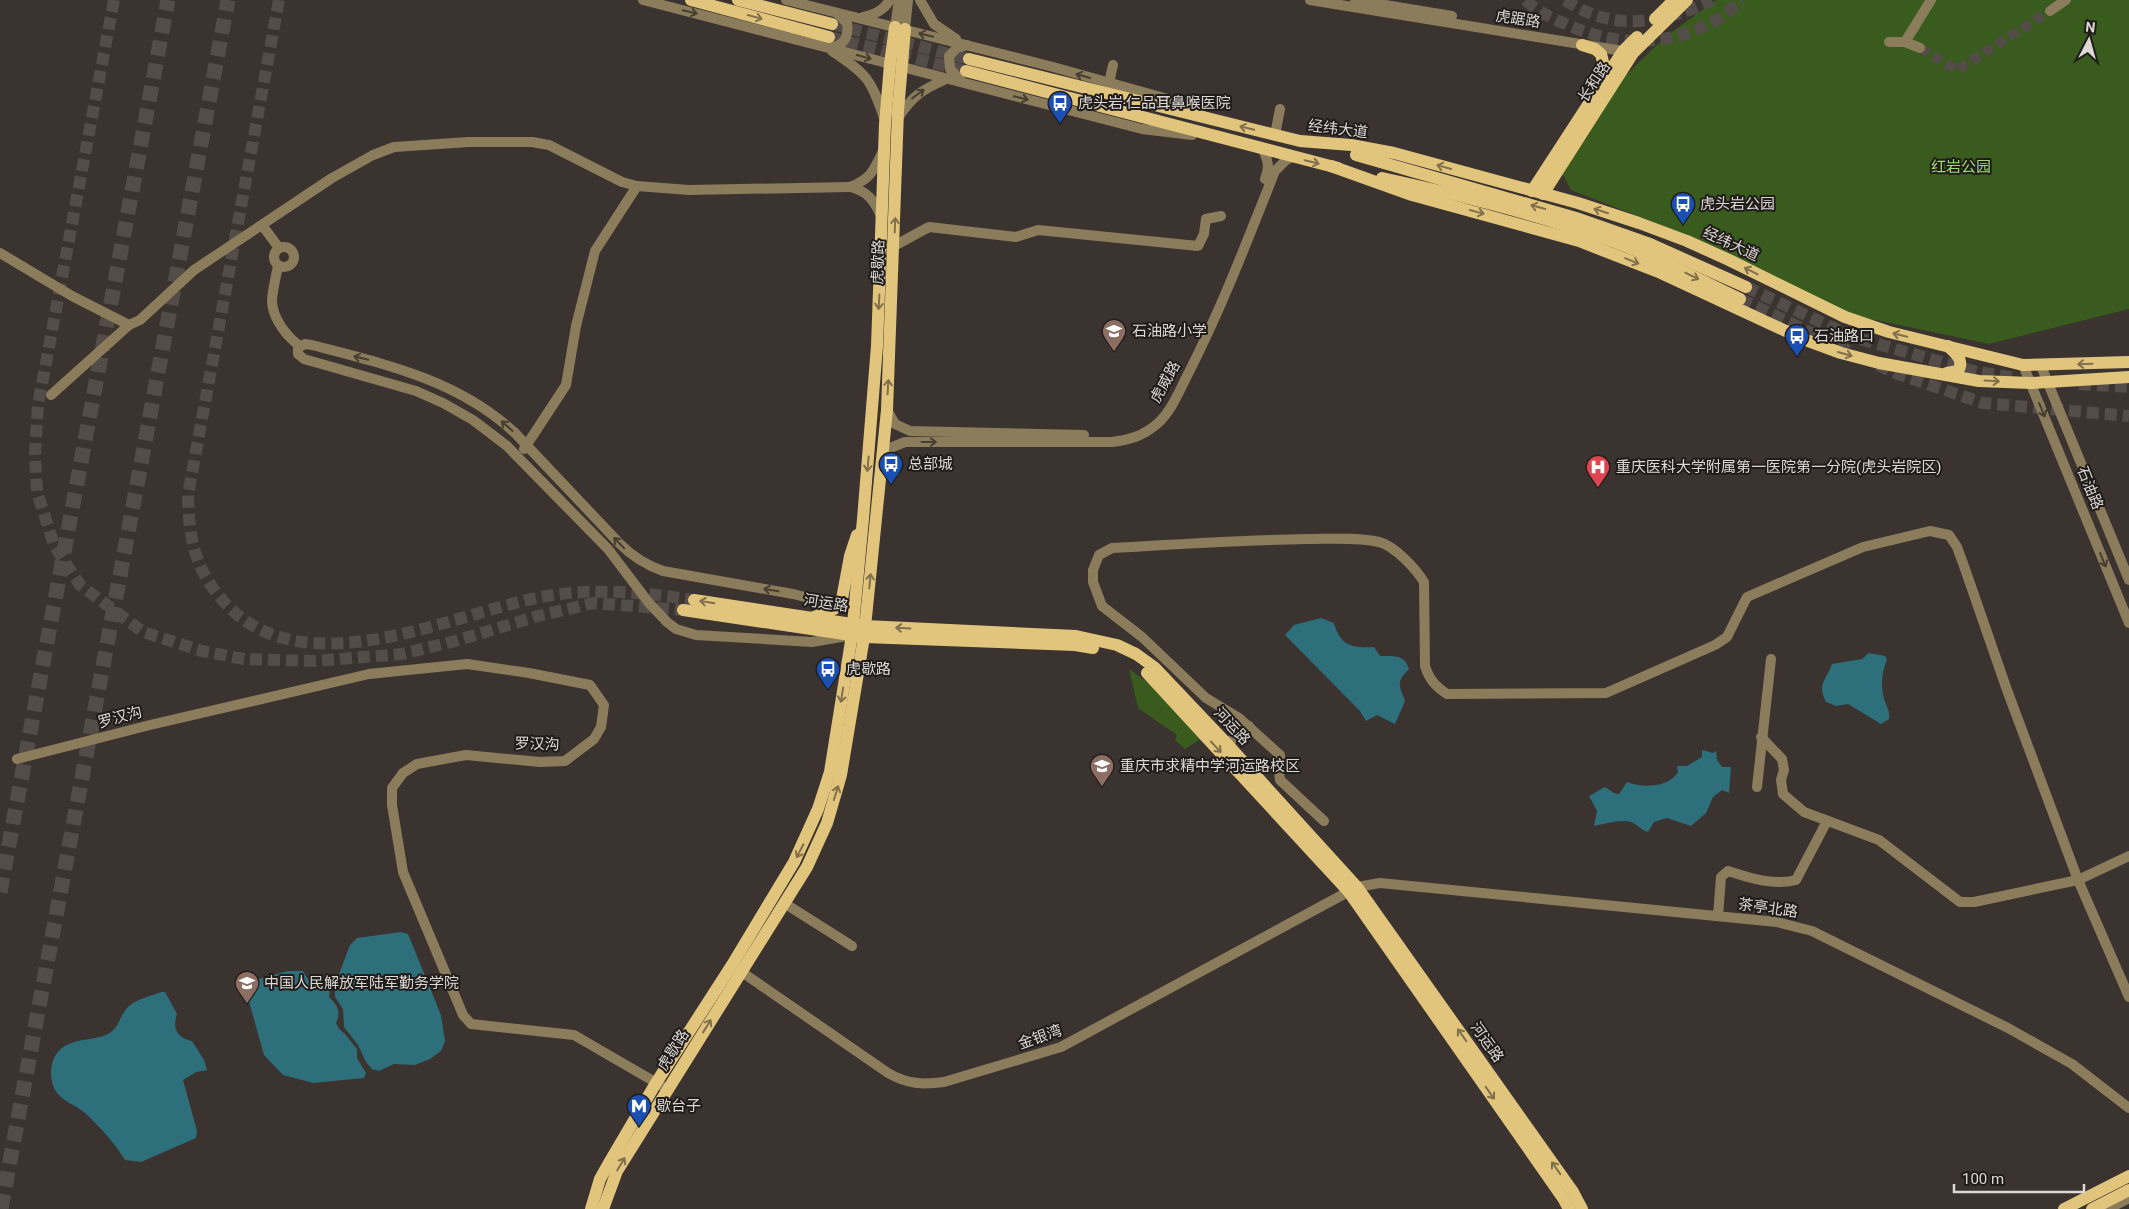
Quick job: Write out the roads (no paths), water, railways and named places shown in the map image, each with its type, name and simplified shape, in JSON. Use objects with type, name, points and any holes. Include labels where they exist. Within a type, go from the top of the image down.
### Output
[{"type":"main road","points":[[691,0],[831,30]]},
{"type":"main road","points":[[738,0],[831,30]]},
{"type":"main road","name":"长和路","points":[[1537,192],[1596,92],[1630,49],[1674,0]]},
{"type":"main road","name":"长和路","points":[[1537,192],[1630,49],[1687,0]]},
{"type":"main road","name":"虎歇路","points":[[737,968],[794,862],[818,809],[830,772],[858,630],[863,519],[877,346],[883,222],[885,124],[900,28]]},
{"type":"main road","points":[[1582,45],[1599,51],[1603,57],[1604,70],[1596,92]]},
{"type":"main road","name":"虎歇路","points":[[591,1209],[600,1179],[737,968],[784,903],[818,844],[841,775],[858,630],[884,453],[898,118],[895,66]]},
{"type":"main road","points":[[965,71],[1263,150],[1413,184],[1572,227],[1652,256],[1743,293],[1650,244],[1576,218],[1378,160],[1300,142]]},
{"type":"main road","name":"经纬大道","points":[[965,71],[1228,124],[1300,142],[1351,146],[1394,154],[1537,192],[1630,220],[1687,241],[1821,306],[1860,323],[1889,332],[2023,365],[2041,366],[2129,362]]},
{"type":"main road","points":[[1331,166],[1412,195],[1519,223],[1597,247],[1661,273],[1803,339],[1841,353],[1887,365],[1979,381],[2031,383],[2129,377]]},
{"type":"main road","points":[[1944,374],[1956,372],[1961,365],[1959,358],[1948,346]]},
{"type":"main road","points":[[811,618],[823,615],[834,608],[842,599],[852,548],[863,519]]},
{"type":"main road","name":"河运路","points":[[694,600],[811,618],[858,630],[1076,636],[1117,645],[1136,654],[1154,667],[1227,744],[1353,889],[1573,1192],[1582,1209]]},
{"type":"main road","name":"河运路","points":[[683,610],[858,630],[1075,644],[1114,653],[1134,662],[1149,674],[1353,889],[1563,1198],[1568,1209]]},
{"type":"main road","name":"虎歇路","points":[[602,1209],[617,1171],[662,1086]]},
{"type":"main road","points":[[2064,1209],[2129,1176]]},
{"type":"main road","points":[[2092,1209],[2129,1190]]},
{"type":"street","points":[[643,0],[831,30],[858,18],[876,14],[884,9],[890,0]]},
{"type":"street","points":[[786,0],[831,30],[895,66],[946,79]]},
{"type":"street","name":"虎歇路","points":[[899,0],[900,28]]},
{"type":"street","name":"虎歇路","points":[[900,28],[908,0]]},
{"type":"street","points":[[920,0],[934,24],[968,45]]},
{"type":"street","name":"虎踞路","points":[[1310,0],[1582,45],[1630,49]]},
{"type":"street","name":"虎踞路","points":[[1356,0],[1630,49]]},
{"type":"street","points":[[1905,42],[1931,0]]},
{"type":"street","points":[[2050,10],[2066,0]]},
{"type":"street","points":[[858,18],[1109,83],[1175,102],[1228,124]]},
{"type":"street","points":[[831,30],[854,66],[869,80],[874,88],[885,124]]},
{"type":"street","points":[[1889,42],[1905,42],[1920,48]]},
{"type":"street","points":[[965,71],[950,69],[949,56],[957,48],[968,45]]},
{"type":"street","points":[[1109,83],[1113,65]]},
{"type":"street","points":[[898,118],[909,101],[923,90],[965,71]]},
{"type":"street","points":[[1275,135],[1280,109]]},
{"type":"street","points":[[51,395],[129,325],[140,320],[194,270],[332,178],[373,155],[394,148],[469,142],[532,142],[549,145],[622,182],[637,186],[711,190],[850,187],[870,196],[875,202],[883,222]]},
{"type":"street","points":[[850,187],[864,181],[874,172],[885,145]]},
{"type":"street","name":"虎威路","points":[[887,410],[895,424],[900,428],[924,432],[1112,436],[1125,435],[1145,426],[1162,410],[1204,330],[1269,170],[1268,160],[1263,150]]},
{"type":"street","name":"虎威路","points":[[884,453],[890,448],[905,442],[1112,442],[1132,439],[1147,431],[1158,423],[1173,402],[1212,327],[1275,171],[1292,157]]},
{"type":"street","points":[[517,457],[527,445],[566,385],[576,326],[595,251],[637,186]]},
{"type":"street","points":[[894,246],[929,227],[1016,237],[1038,230],[1198,246],[1204,234],[1206,219],[1221,216]]},
{"type":"street","points":[[262,225],[279,248],[290,249],[294,258],[288,266],[278,266]]},
{"type":"street","points":[[279,248],[274,255],[274,261],[278,266],[272,296],[273,307],[288,336],[300,346],[312,345],[394,366],[437,382],[470,400],[492,414],[527,445],[628,552],[650,567],[664,571]]},
{"type":"street","points":[[0,253],[72,296],[129,325]]},
{"type":"street","points":[[300,346],[297,351],[304,359],[402,386],[430,396],[460,411],[507,446],[608,549],[634,583],[668,622],[685,633],[812,642],[858,630]]},
{"type":"street","name":"石油路","points":[[2023,365],[2129,623]]},
{"type":"street","name":"石油路","points":[[2041,366],[2129,580]]},
{"type":"street","points":[[1324,821],[1280,780],[1278,773],[1281,763],[1280,755],[1249,726],[1206,698],[1142,637],[1102,606],[1093,582],[1094,570],[1099,555],[1112,548],[1245,540],[1340,539],[1380,542],[1390,547],[1418,572],[1424,582],[1425,666],[1429,678],[1438,688],[1447,694],[1606,693],[1716,645],[1727,637],[1747,597],[1863,548],[1930,531],[1949,534],[1957,547],[2007,690],[2078,880],[2129,997]]},
{"type":"street","points":[[634,583],[634,574],[638,568],[664,571],[793,594],[813,599],[834,608]]},
{"type":"street","points":[[1757,787],[1771,659]]},
{"type":"street","name":"罗汉沟","points":[[17,759],[150,724],[369,674],[467,664],[529,673],[590,685],[604,705],[601,727],[594,739],[565,761],[540,762],[466,755],[417,764],[403,773],[392,788],[392,805],[403,872],[463,1016],[471,1024],[574,1034],[662,1086]]},
{"type":"street","points":[[1227,744],[1249,726]]},
{"type":"street","points":[[1762,737],[1782,759],[1784,770],[1781,780],[1783,794],[1804,812],[1879,840],[1960,902],[1974,902],[2078,880],[2129,856]]},
{"type":"street","points":[[1718,916],[1721,876],[1728,871],[1756,880],[1785,883],[1796,880],[1827,821]]},
{"type":"street","name":"茶亭北路","points":[[1353,889],[1380,883],[1777,922],[1812,931],[2008,1028],[2072,1064],[2129,1108]]},
{"type":"street","name":"金银湾","points":[[737,968],[901,1080],[927,1084],[944,1082],[1061,1047],[1353,889]]},
{"type":"street","points":[[784,903],[852,946]]},
{"type":"street","points":[[2108,1209],[2129,1198]]},
{"type":"water","points":[[1321,618],[1334,623],[1340,637],[1348,644],[1359,647],[1374,647],[1380,656],[1398,657],[1405,661],[1409,669],[1400,680],[1400,684],[1405,701],[1395,724],[1377,715],[1366,721],[1360,711],[1285,635],[1294,625]]},
{"type":"water","points":[[1869,653],[1885,656],[1887,660],[1882,676],[1882,688],[1889,711],[1889,719],[1881,724],[1848,704],[1836,706],[1826,702],[1823,696],[1823,682],[1832,664],[1862,659]]},
{"type":"water","points":[[1702,750],[1713,753],[1716,751],[1717,760],[1722,767],[1731,767],[1729,793],[1722,790],[1713,797],[1706,813],[1691,826],[1667,818],[1654,822],[1648,832],[1627,821],[1594,826],[1597,811],[1589,796],[1605,787],[1619,794],[1627,782],[1648,786],[1662,784],[1674,777],[1678,772],[1677,766],[1687,766],[1702,757]]},
{"type":"water","points":[[401,932],[408,934],[441,1015],[445,1041],[441,1051],[430,1059],[415,1065],[394,1064],[379,1071],[372,1069],[366,1062],[358,1045],[344,1027],[343,1009],[335,997],[335,985],[350,945],[357,938]]},
{"type":"water","points":[[288,971],[303,971],[314,984],[330,989],[329,997],[338,1012],[336,1023],[357,1049],[357,1058],[366,1073],[364,1078],[313,1083],[283,1075],[264,1055],[246,991],[248,982]]},
{"type":"water","points":[[165,992],[177,1014],[175,1024],[177,1032],[187,1040],[192,1041],[204,1060],[207,1070],[196,1072],[183,1080],[197,1131],[196,1138],[141,1162],[125,1160],[112,1141],[91,1119],[58,1094],[51,1079],[51,1068],[55,1057],[62,1048],[77,1041],[106,1035],[117,1026],[123,1013],[129,1006]]},
{"type":"tunnel","points":[[114,0],[38,405],[35,453],[37,492],[54,545],[80,585],[143,632],[202,651],[244,659],[316,661],[402,654],[455,641],[538,616],[594,603],[683,610]]},
{"type":"tunnel","points":[[0,892],[168,0]]},
{"type":"tunnel","points":[[1,1209],[228,0]]},
{"type":"tunnel","points":[[279,0],[188,495],[192,541],[201,567],[216,592],[227,605],[259,629],[295,641],[335,643],[377,639],[419,630],[500,607],[556,595],[615,592],[694,600]]},
{"type":"tunnel","points":[[1526,0],[1546,15],[1587,32],[1606,37],[1644,41],[1682,35],[1700,28],[1721,17],[1742,0]]},
{"type":"tunnel","points":[[1565,0],[1593,14],[1621,21],[1649,20],[1664,17],[1701,6],[1712,0]]},
{"type":"tunnel","points":[[1920,48],[1957,70],[2050,11]]},
{"type":"tunnel","points":[[832,24],[969,59]]},
{"type":"tunnel","points":[[829,37],[966,71]]},
{"type":"tunnel","points":[[1746,287],[1853,337],[1977,372],[2017,378]]},
{"type":"tunnel","points":[[1740,299],[1851,352]]},
{"type":"tunnel","points":[[1878,365],[1895,373],[1983,403],[2129,416]]},
{"type":"tunnel","points":[[2079,384],[2129,387]]},
{"type":"place","name":"虎头岩‧仁品耳鼻喉医院","points":[[1060,124]]},
{"type":"place","name":"虎头岩公园","points":[[1683,225]]},
{"type":"place","name":"石油路小学","points":[[1114,352]]},
{"type":"place","name":"石油路口","points":[[1797,357]]},
{"type":"place","name":"总部城","points":[[891,485]]},
{"type":"place","name":"重庆医科大学附属第一医院第一分院(虎头岩院区)","points":[[1598,488]]},
{"type":"place","name":"虎歇路","points":[[828,690]]},
{"type":"place","name":"重庆市求精中学河运路校区","points":[[1102,787]]},
{"type":"place","name":"中国人民解放军陆军勤务学院","points":[[247,1004]]},
{"type":"place","name":"歇台子","points":[[639,1127]]},
{"type":"park label","name":"红岩公园","points":[[1961,167]]}]
